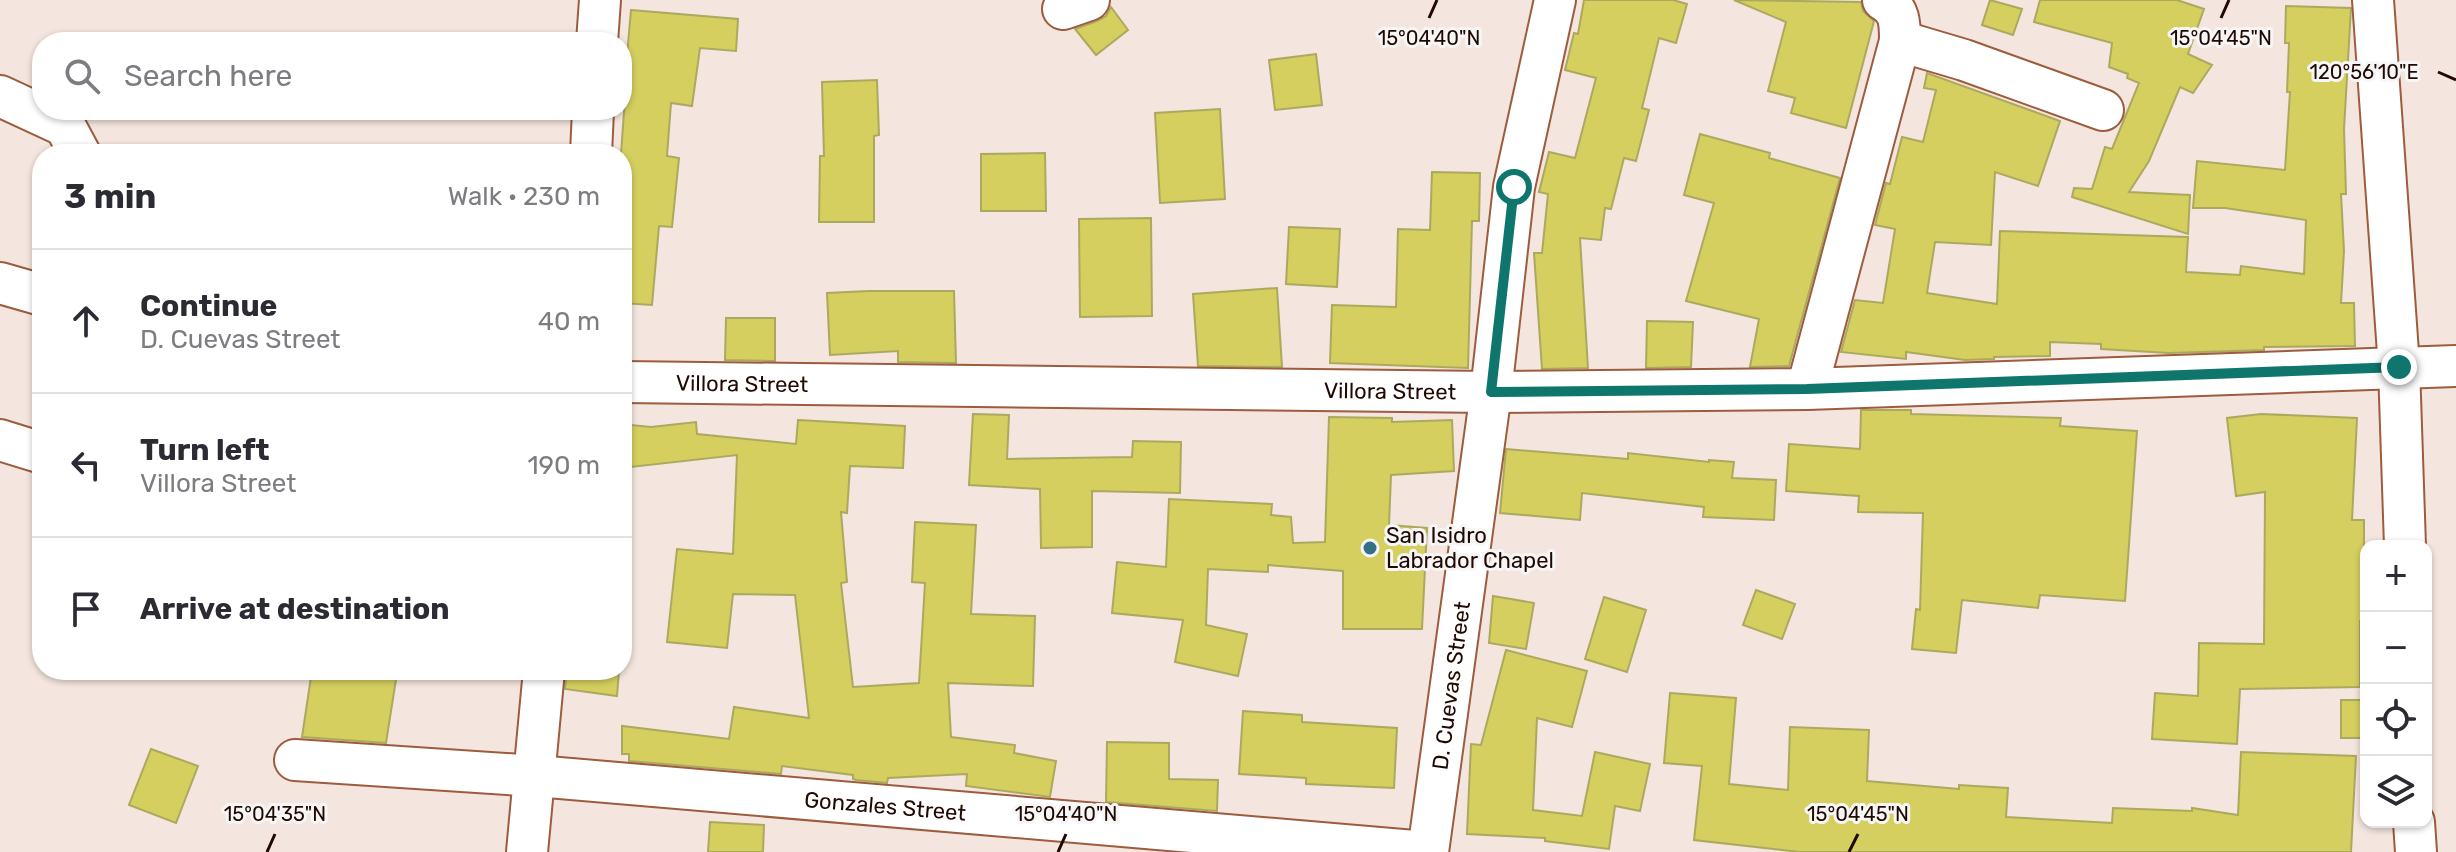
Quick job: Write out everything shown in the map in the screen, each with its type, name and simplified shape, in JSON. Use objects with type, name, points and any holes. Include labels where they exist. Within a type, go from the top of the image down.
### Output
[{"type":"street","points":[[598,32],[600,0]]},
{"type":"street","points":[[1807,389],[1900,41],[1899,17],[1883,0]]},
{"type":"street","points":[[2373,0],[2399,367],[2405,540]]},
{"type":"street","name":"D. Cuevas Street","points":[[1427,852],[1491,392],[1514,187],[1545,1]]},
{"type":"street","points":[[1900,41],[1964,60],[2103,110]]},
{"type":"street","points":[[0,96],[32,111]]},
{"type":"street","points":[[52,120],[65,126],[75,144]]},
{"type":"street","points":[[591,144],[593,120]]},
{"type":"street","points":[[0,283],[32,292]]},
{"type":"street","name":"Villora Street","points":[[632,382],[1491,392],[1807,389],[2456,366]]},
{"type":"street","points":[[0,440],[32,450]]},
{"type":"street","points":[[527,852],[543,680]]},
{"type":"street","name":"Gonzales Street","points":[[295,760],[536,776],[1427,852]]},
{"type":"street","points":[[2414,828],[2416,852]]},
{"type":"building","points":[[1584,0],[1673,0],[1687,4],[1676,43],[1659,38],[1642,108],[1649,110],[1636,161],[1624,158],[1611,209],[1605,208],[1601,240],[1580,238],[1588,368],[1542,369],[1534,253],[1542,253],[1548,194],[1539,192],[1549,152],[1575,158],[1596,78],[1565,70],[1574,33],[1578,34]]},
{"type":"building","points":[[1734,0],[1861,2],[1863,11],[1874,21],[1846,128],[1791,113],[1795,98],[1768,91],[1786,22]]},
{"type":"building","points":[[1990,0],[2022,9],[2013,35],[1982,25]]},
{"type":"building","points":[[2040,0],[2177,0],[2204,9],[2188,54],[2212,65],[2193,93],[2180,87],[2149,161],[2129,192],[2190,195],[2188,234],[2072,197],[2074,188],[2092,189],[2105,147],[2112,149],[2139,83],[2127,78],[2128,74],[2109,67],[2112,43],[2034,22]]},
{"type":"building","points":[[2286,6],[2351,8],[2344,129],[2346,194],[2341,194],[2344,251],[2341,303],[2354,303],[2355,346],[2264,347],[2264,350],[2169,353],[2101,349],[2101,344],[2050,342],[2050,356],[1965,360],[1906,352],[1906,359],[1841,352],[1855,300],[1883,303],[1895,229],[1875,225],[1902,137],[1923,142],[1936,90],[1924,88],[1927,73],[2060,121],[2038,186],[1995,172],[1991,245],[1935,242],[1927,293],[1997,304],[2000,231],[2188,237],[2186,272],[2240,275],[2241,266],[2304,274],[2306,220],[2225,208],[2193,208],[2197,161],[2285,170],[2290,92],[2287,92],[2289,43],[2285,43]]},
{"type":"building","points":[[1111,7],[1128,30],[1096,55],[1075,29],[1106,16]]},
{"type":"building","points":[[631,10],[738,19],[736,51],[700,48],[692,106],[671,103],[667,156],[679,158],[672,227],[659,226],[652,305],[632,304],[632,144],[622,144],[623,120],[632,120],[632,32],[629,32]]},
{"type":"building","points":[[1316,54],[1322,105],[1275,110],[1269,60]]},
{"type":"building","points":[[877,80],[879,135],[874,136],[874,222],[819,222],[820,156],[824,156],[822,82]]},
{"type":"building","points":[[1220,109],[1225,199],[1160,203],[1155,113]]},
{"type":"building","points":[[1700,134],[1770,153],[1769,158],[1840,178],[1789,366],[1750,367],[1759,319],[1686,301],[1714,203],[1684,195]]},
{"type":"building","points":[[1045,153],[1046,211],[981,211],[981,154]]},
{"type":"building","points":[[1432,172],[1480,173],[1479,221],[1472,221],[1468,368],[1330,363],[1332,305],[1396,307],[1398,229],[1430,230]]},
{"type":"building","points":[[1151,218],[1152,316],[1080,317],[1079,219]]},
{"type":"building","points":[[1289,227],[1340,229],[1337,287],[1286,284]]},
{"type":"building","points":[[1277,288],[1282,367],[1198,366],[1193,294]]},
{"type":"building","points":[[954,291],[956,363],[898,362],[898,351],[830,355],[827,293]]},
{"type":"building","points":[[726,318],[775,318],[775,361],[725,360]]},
{"type":"building","points":[[1647,321],[1693,322],[1691,367],[1646,368]]},
{"type":"building","points":[[1861,410],[2061,418],[2060,426],[2137,431],[2125,601],[2040,595],[2038,608],[1962,600],[1956,653],[1912,649],[1916,609],[1920,610],[1923,513],[1858,512],[1859,496],[1786,491],[1789,444],[1860,449]]},
{"type":"building","points":[[973,414],[1009,415],[1007,459],[1132,457],[1133,441],[1181,442],[1180,493],[1092,491],[1092,547],[1041,548],[1040,489],[969,485]]},
{"type":"building","points":[[2261,414],[2357,418],[2352,520],[2364,520],[2364,540],[2360,540],[2360,687],[2240,689],[2237,744],[2152,739],[2155,693],[2198,696],[2199,643],[2264,644],[2265,492],[2236,496],[2227,418]]},
{"type":"building","points":[[1329,417],[1392,418],[1392,422],[1452,420],[1454,471],[1391,475],[1389,525],[1427,528],[1422,629],[1343,629],[1343,571],[1268,565],[1268,572],[1208,569],[1206,625],[1247,634],[1238,676],[1175,662],[1183,620],[1112,613],[1117,562],[1166,567],[1169,499],[1272,504],[1271,515],[1291,517],[1293,543],[1325,542]]},
{"type":"building","points":[[798,420],[905,426],[903,468],[850,466],[847,513],[841,512],[847,582],[841,583],[853,687],[919,683],[925,583],[912,582],[915,522],[976,525],[971,614],[1035,616],[1033,686],[948,683],[951,737],[1015,745],[1014,753],[1056,761],[1050,797],[966,786],[967,774],[888,778],[887,783],[856,780],[853,775],[782,766],[781,774],[629,761],[629,754],[622,754],[622,726],[729,739],[734,707],[809,718],[795,595],[733,594],[727,648],[667,642],[677,549],[733,554],[737,455],[632,467],[632,425],[651,427],[696,422],[697,434],[796,444]]},
{"type":"building","points":[[1506,449],[1628,459],[1628,453],[1734,462],[1732,478],[1776,480],[1774,520],[1703,517],[1704,507],[1582,493],[1580,520],[1500,513]]},
{"type":"building","points":[[1756,590],[1795,604],[1782,639],[1743,625]]},
{"type":"building","points":[[1493,596],[1534,603],[1526,649],[1489,643]]},
{"type":"building","points":[[1604,597],[1646,610],[1627,672],[1585,659]]},
{"type":"building","points":[[1506,650],[1587,671],[1572,727],[1537,718],[1533,810],[1582,816],[1595,752],[1650,764],[1640,811],[1615,806],[1609,849],[1545,841],[1545,838],[1467,834],[1471,744],[1481,745]]},
{"type":"building","points":[[311,680],[396,680],[386,743],[302,737]]},
{"type":"building","points":[[566,680],[618,680],[617,696],[565,689]]},
{"type":"building","points":[[1670,693],[1736,698],[1729,784],[1788,790],[1790,727],[1869,730],[1867,781],[1959,789],[1959,785],[2008,788],[2006,817],[2112,823],[2113,808],[2192,811],[2192,808],[2238,815],[2241,752],[2356,756],[2351,852],[1799,852],[1694,840],[1702,766],[1664,763]]},
{"type":"building","points":[[2341,700],[2360,700],[2360,738],[2341,738]]},
{"type":"building","points":[[1243,711],[1302,715],[1302,722],[1397,728],[1394,788],[1306,784],[1306,778],[1239,774]]},
{"type":"building","points":[[1107,742],[1169,743],[1169,779],[1218,780],[1217,811],[1106,802]]},
{"type":"building","points":[[151,749],[198,766],[176,823],[129,805]]},
{"type":"building","points":[[710,822],[764,825],[763,852],[708,852]]},
{"type":"place","name":"San Isidro Labrador Chapel","points":[[1370,548]]},
{"type":"route","points":[[1514,187],[1491,392],[1807,389],[2399,367]]}]
